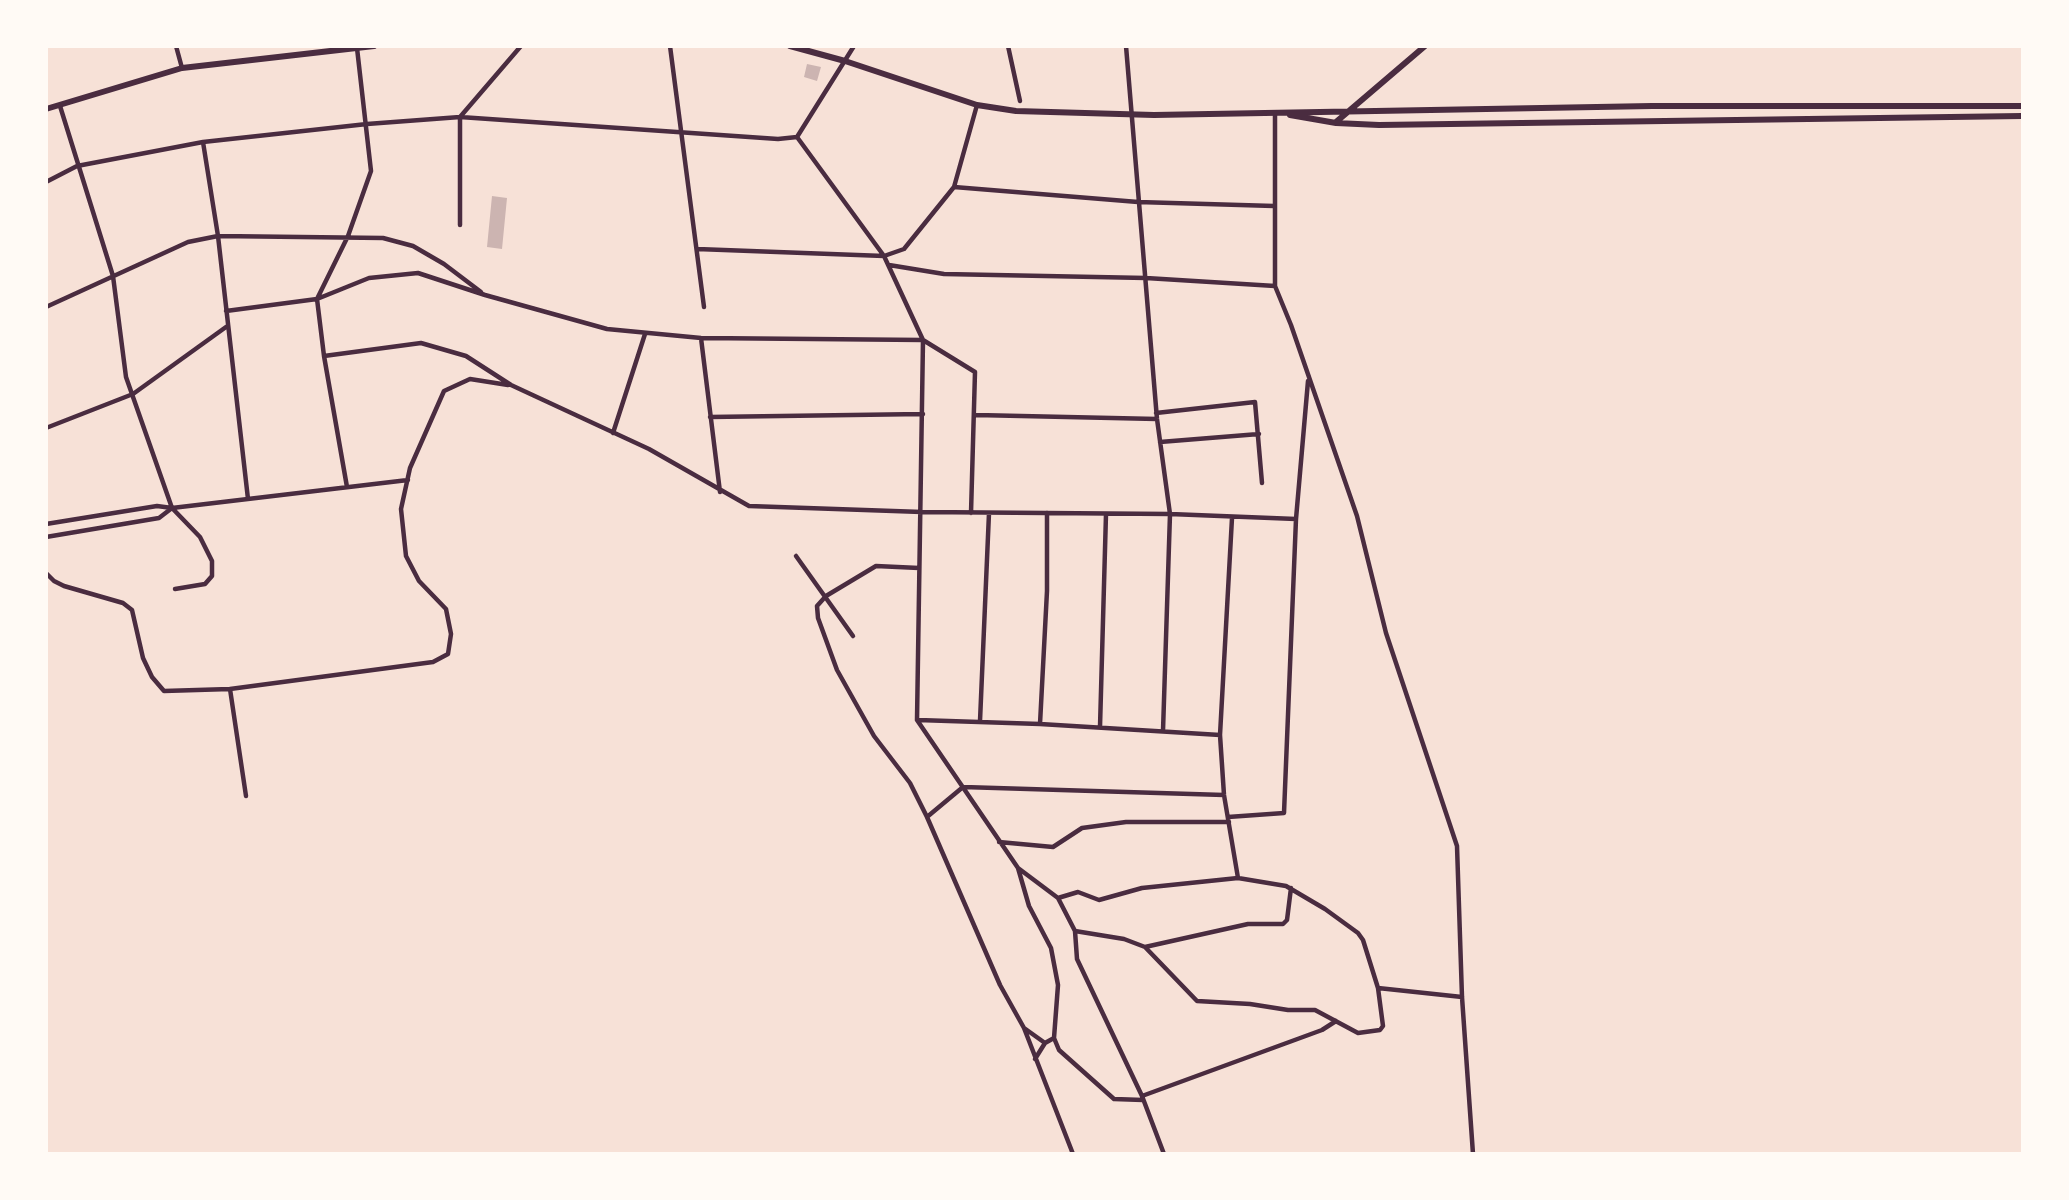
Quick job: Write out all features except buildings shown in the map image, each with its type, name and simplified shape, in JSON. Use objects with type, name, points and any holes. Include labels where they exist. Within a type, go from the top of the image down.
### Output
[{"type":"street","points":[[176,46],[182,68]]},
{"type":"street","points":[[46,109],[182,68],[374,46]]},
{"type":"street","points":[[460,225],[460,117],[521,46]]},
{"type":"street","points":[[670,46],[704,307]]},
{"type":"street","points":[[790,46],[845,61],[977,105],[1016,111],[1132,114],[1731,106],[2022,106]]},
{"type":"street","points":[[797,136],[854,46]]},
{"type":"street","points":[[1008,46],[1020,101]]},
{"type":"street","points":[[1126,46],[1156,416],[1170,514],[1163,731]]},
{"type":"street","points":[[1336,123],[1425,46]]},
{"type":"street","points":[[347,487],[324,356],[317,299],[348,236],[370,171],[367,124],[357,48]]},
{"type":"street","points":[[697,249],[885,256],[904,249],[954,187],[977,105]]},
{"type":"street","points":[[60,106],[113,276],[126,377],[172,508],[200,537],[212,561],[212,576],[205,584],[175,589]]},
{"type":"street","points":[[1275,113],[1336,123],[1379,125],[2022,116]]},
{"type":"street","points":[[1275,113],[1275,286],[1291,325],[1357,516],[1386,633],[1457,846],[1462,997],[1473,1154]]},
{"type":"street","points":[[46,182],[77,166],[203,142],[367,124],[460,117],[778,139],[797,136]]},
{"type":"street","points":[[797,136],[885,256],[923,340],[917,720],[1018,868],[1058,898],[1075,931],[1077,959],[1142,1098],[1164,1154]]},
{"type":"street","points":[[203,142],[218,236],[226,327],[248,499]]},
{"type":"street","points":[[954,187],[1138,202],[1274,206]]},
{"type":"street","points":[[46,307],[188,242],[218,236],[383,238],[413,246],[444,264],[485,295]]},
{"type":"street","points":[[889,265],[944,274],[1146,278],[1275,286]]},
{"type":"street","points":[[226,311],[317,299],[369,278],[418,273],[485,295],[607,329],[701,338],[923,340],[975,372],[976,415],[971,513]]},
{"type":"street","points":[[46,428],[133,394],[226,327]]},
{"type":"street","points":[[613,433],[645,334]]},
{"type":"street","points":[[701,338],[720,492]]},
{"type":"street","points":[[324,356],[421,343],[466,356],[511,385],[649,449],[720,492],[749,506],[971,513],[1170,514],[1296,519]]},
{"type":"street","points":[[999,842],[1053,847],[1082,828],[1126,822],[1229,819],[1284,813],[1296,519],[1308,379]]},
{"type":"street","points":[[46,573],[54,581],[64,586],[123,603],[132,610],[143,658],[152,677],[164,691],[231,689],[433,662],[448,654],[451,634],[446,609],[419,581],[406,556],[401,509],[410,468],[444,391],[470,380],[511,385]]},
{"type":"street","points":[[976,415],[1156,416],[1255,402],[1262,483]]},
{"type":"street","points":[[710,417],[923,414]]},
{"type":"street","points":[[1160,442],[1259,434]]},
{"type":"street","points":[[46,524],[157,506],[172,508],[408,480]]},
{"type":"street","points":[[46,537],[159,518],[172,508]]},
{"type":"street","points":[[980,721],[989,513]]},
{"type":"street","points":[[1040,724],[1047,591],[1047,513]]},
{"type":"street","points":[[1100,727],[1106,514]]},
{"type":"street","points":[[1232,518],[1221,735],[1224,795],[1238,878]]},
{"type":"street","points":[[796,556],[853,636]]},
{"type":"street","points":[[920,568],[876,566],[826,596],[817,606],[818,618],[837,670],[874,735],[910,783],[927,817],[1000,985],[1023,1028],[1073,1154]]},
{"type":"street","points":[[231,689],[246,796]]},
{"type":"street","points":[[917,720],[980,721],[1221,735]]},
{"type":"street","points":[[927,817],[963,787],[1224,795]]},
{"type":"street","points":[[1018,868],[1029,906],[1051,948],[1058,986],[1054,1038],[1062,1054],[1114,1099],[1142,1098],[1322,1030],[1336,1021]]},
{"type":"street","points":[[1058,898],[1078,892],[1099,900],[1142,888],[1238,878],[1291,888],[1358,933],[1378,988],[1383,1026],[1380,1030],[1358,1033],[1315,1010],[1288,1010],[1250,1004],[1197,1001],[1145,947],[1124,939],[1075,931]]},
{"type":"street","points":[[1145,947],[1248,924],[1283,924],[1287,920],[1291,888]]},
{"type":"street","points":[[1378,988],[1462,997]]},
{"type":"street","points":[[1023,1028],[1045,1043]]},
{"type":"street","points":[[1035,1059],[1045,1043],[1054,1038]]}]
